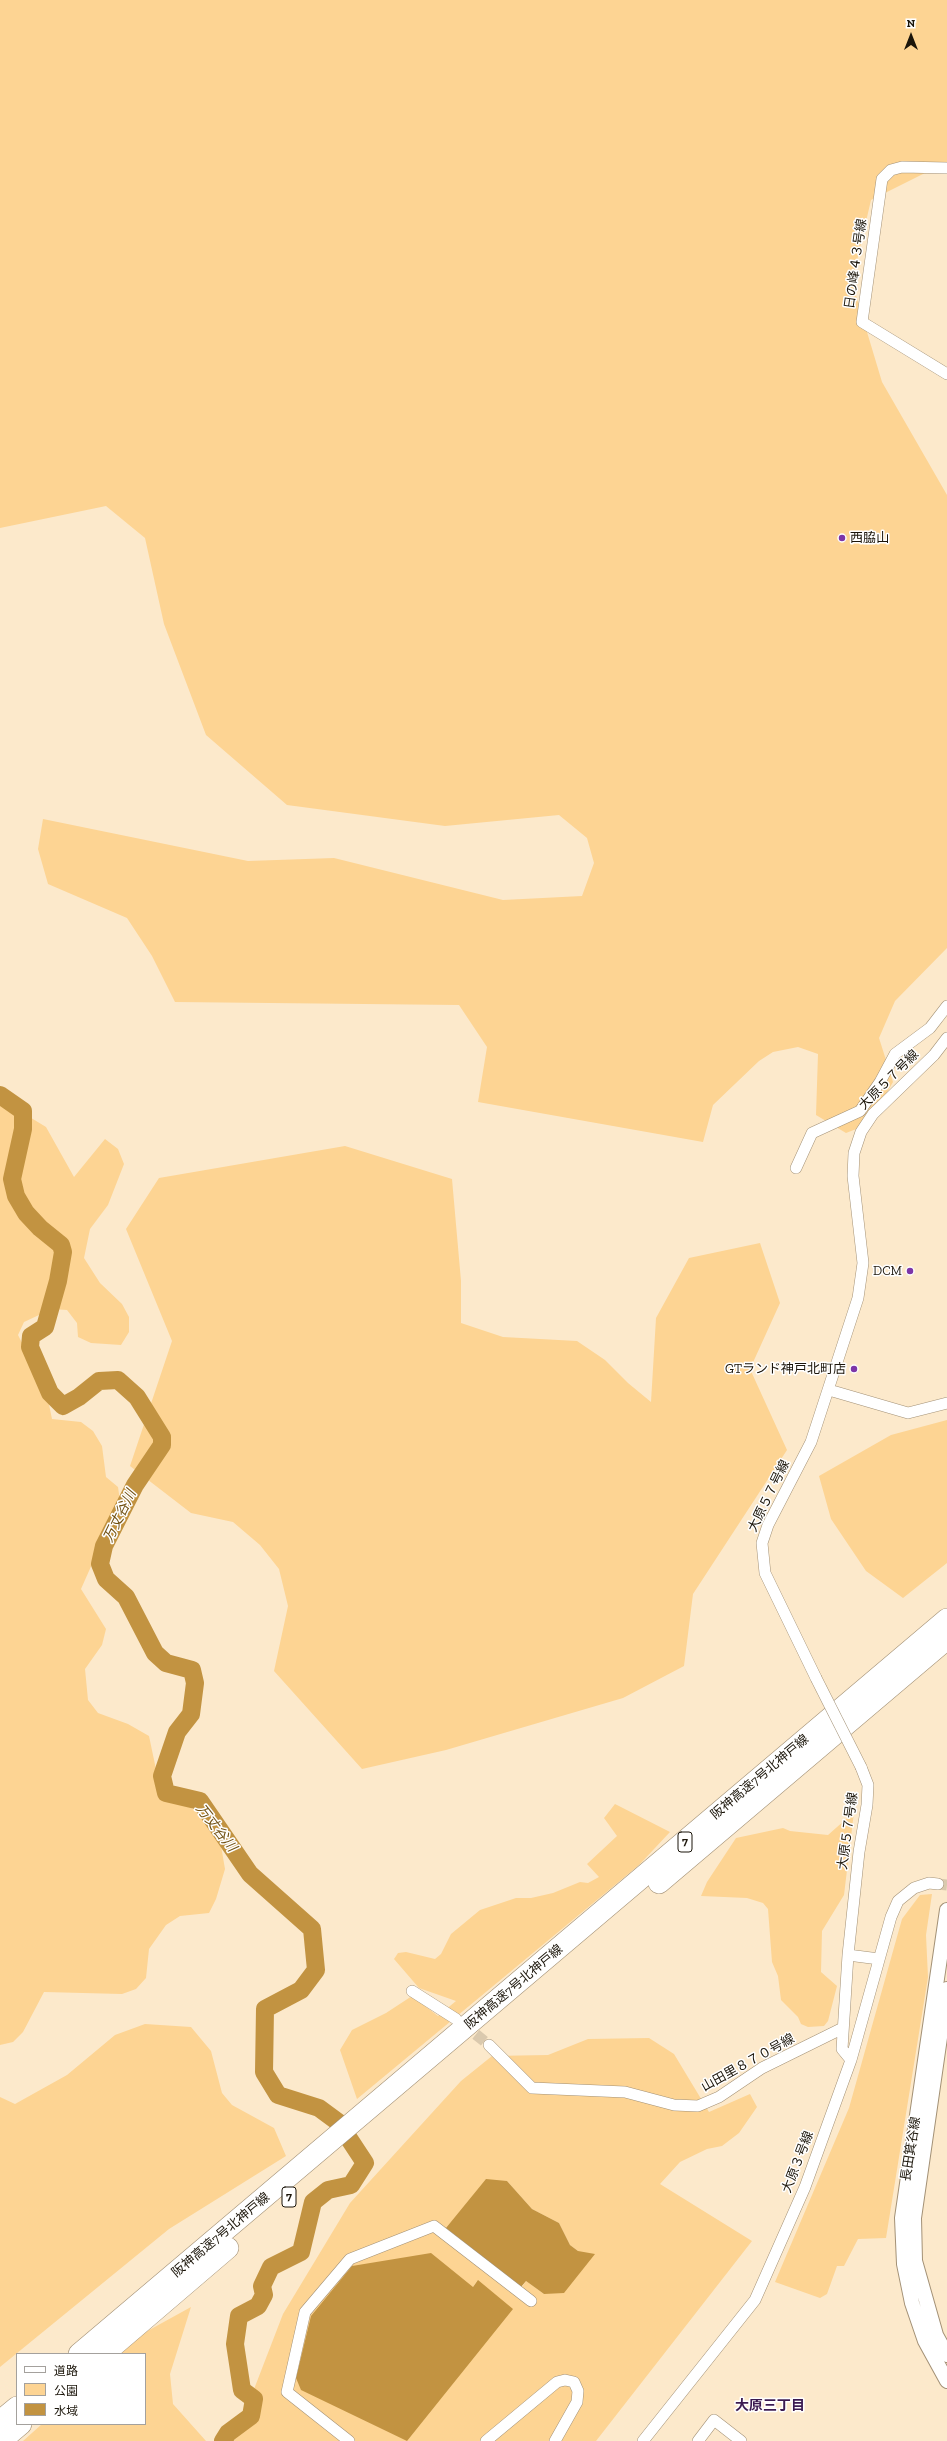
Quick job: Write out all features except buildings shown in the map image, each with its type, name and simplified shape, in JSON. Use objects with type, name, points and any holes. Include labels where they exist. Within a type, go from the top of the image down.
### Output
[{"type":"highway","name":"阪神高速7号北神戸線","points":[[428,2070],[947,1620]]},
{"type":"highway","name":"阪神高速7号北神戸線","points":[[81,2353],[140,2313],[428,2070],[947,1639]]},
{"type":"highway","name":"阪神高速7号北神戸線","points":[[105,2353],[140,2313]]},
{"type":"highway","points":[[0,2421],[16,2408]]},
{"type":"highway","points":[[1,2441],[20,2425]]},
{"type":"street","name":"日の峰４３号線","points":[[947,168],[902,167],[890,170],[882,180],[862,322],[947,374]]},
{"type":"street","points":[[796,1168],[812,1133],[860,1111],[880,1082],[895,1054],[930,1028],[947,1006]]},
{"type":"street","name":"大原５７号線","points":[[850,2060],[842,2049],[843,2028],[848,1955],[859,1852],[867,1805],[868,1785],[861,1767],[765,1573],[762,1543],[768,1525],[811,1442],[858,1298],[863,1263],[853,1176],[854,1153],[861,1132],[872,1114],[934,1055],[947,1038]]},
{"type":"street","points":[[880,1082],[890,1096]]},
{"type":"street","points":[[829,1390],[908,1413],[947,1403]]},
{"type":"street","name":"大原３号線","points":[[643,2441],[755,2300],[805,2187],[850,2060],[891,1917],[898,1900],[914,1888],[929,1883],[938,1884]]},
{"type":"street","name":"長田箕谷線","points":[[947,1910],[902,2218],[904,2264],[912,2303],[925,2341],[947,2381]]},
{"type":"street","points":[[848,1955],[879,1959]]},
{"type":"street","name":"長田箕谷線","points":[[947,1989],[914,2218],[915,2261],[936,2335],[947,2355]]},
{"type":"street","points":[[412,1991],[456,2019]]},
{"type":"street","name":"山田里８７０号線","points":[[490,2045],[532,2088],[625,2092],[674,2105],[698,2106],[719,2097],[762,2068],[843,2028]]},
{"type":"street","points":[[349,2441],[287,2392],[305,2312],[350,2259],[434,2226],[531,2302]]},
{"type":"street","points":[[486,2441],[557,2382],[565,2380],[574,2382],[578,2391],[577,2402],[555,2441]]},
{"type":"street","points":[[698,2441],[714,2420],[741,2441]]},
{"type":"green space","points":[[0,0],[947,0],[947,162],[871,200],[852,282],[882,382],[947,495],[947,948],[895,1001],[879,1038],[893,1082],[869,1124],[846,1133],[816,1115],[818,1054],[798,1047],[773,1052],[759,1061],[713,1105],[703,1142],[478,1102],[487,1047],[459,1005],[175,1002],[152,956],[127,918],[48,884],[38,849],[43,819],[248,861],[334,858],[503,900],[582,896],[594,863],[587,838],[559,815],[445,826],[287,805],[206,735],[164,624],[145,538],[106,506],[0,528]]},
{"type":"green space","points":[[0,1099],[46,1127],[74,1177],[105,1139],[118,1149],[124,1164],[108,1205],[90,1229],[84,1258],[100,1283],[122,1304],[129,1317],[129,1332],[121,1345],[91,1343],[78,1337],[77,1323],[67,1310],[52,1309],[24,1322],[18,1335],[46,1390],[52,1419],[81,1422],[93,1431],[102,1446],[106,1477],[118,1487],[120,1501],[81,1589],[106,1629],[102,1645],[85,1669],[88,1700],[98,1713],[128,1724],[149,1736],[157,1774],[165,1788],[176,1798],[203,1816],[213,1826],[220,1840],[225,1869],[216,1899],[209,1913],[180,1916],[166,1925],[149,1949],[146,1978],[136,1989],[122,1994],[44,1992],[23,2032],[13,2042],[0,2045]]},
{"type":"green space","points":[[345,1146],[452,1179],[461,1281],[461,1323],[503,1337],[577,1341],[605,1360],[628,1383],[651,1402],[656,1318],[689,1258],[760,1243],[780,1303],[750,1369],[787,1450],[693,1594],[684,1666],[623,1698],[446,1750],[362,1769],[274,1671],[288,1606],[279,1569],[260,1545],[233,1522],[191,1513],[130,1466],[172,1341],[126,1229],[159,1178]]},
{"type":"green space","points":[[947,1420],[947,1563],[903,1598],[866,1571],[831,1519],[819,1476],[891,1435]]},
{"type":"green space","points":[[615,1804],[670,1832],[639,1865],[357,2099],[340,2050],[352,2030],[386,2013],[412,1996],[438,2016],[456,2001],[419,1988],[394,1959],[398,1953],[406,1952],[435,1959],[441,1954],[451,1934],[480,1910],[516,1898],[531,1898],[553,1893],[580,1882],[588,1883],[599,1877],[587,1864],[617,1836],[604,1818]]},
{"type":"green space","points":[[854,1812],[844,1895],[822,1931],[821,1972],[837,1986],[828,2021],[824,2026],[808,2027],[801,2024],[798,2017],[781,2000],[778,1976],[772,1962],[768,1909],[763,1903],[747,1898],[701,1896],[707,1882],[736,1838],[783,1828],[790,1831],[828,1835]]},
{"type":"green space","points":[[932,1894],[926,1935],[928,1977],[886,2238],[858,2239],[844,2266],[837,2266],[827,2294],[820,2298],[775,2282],[849,2108],[902,1919],[920,1895]]},
{"type":"green space","points":[[145,2024],[191,2027],[211,2051],[222,2093],[232,2105],[274,2128],[286,2156],[169,2229],[0,2367],[0,2097],[15,2104],[67,2075],[115,2035]]},
{"type":"green space","points":[[649,2038],[674,2054],[709,2112],[750,2094],[757,2107],[739,2133],[722,2146],[707,2149],[680,2162],[660,2184],[752,2241],[596,2441],[407,2441],[234,2441],[283,2314],[350,2203],[461,2081],[492,2056],[548,2055],[588,2039]],"holes":[[[507,2181],[532,2209],[559,2223],[570,2245],[578,2251],[544,2294],[526,2281],[522,2287]],[[477,2281],[407,2441],[473,2287]]]},
{"type":"green space","points":[[191,2307],[170,2374],[173,2404],[206,2441],[23,2441],[41,2425],[146,2425],[146,2353],[121,2353],[142,2334]]},
{"type":"water","points":[[486,2179],[507,2181],[532,2209],[559,2223],[570,2245],[578,2251],[595,2254],[564,2293],[544,2294],[526,2281],[521,2287],[446,2228]]},
{"type":"water","points":[[431,2253],[473,2287],[478,2280],[513,2309],[407,2441],[301,2390],[296,2378],[311,2316],[352,2266]]},
{"type":"waterway","name":"万丈谷川","points":[[0,1095],[23,1111],[23,1129],[12,1179],[16,1196],[26,1213],[40,1228],[61,1245],[63,1252],[58,1281],[45,1327],[31,1336],[30,1347],[50,1393],[63,1406],[79,1397],[99,1381],[118,1380],[137,1397],[162,1437],[162,1445],[135,1485],[104,1546],[100,1564],[106,1579],[126,1597],[155,1653],[166,1663],[192,1670],[195,1683],[191,1714],[177,1732],[162,1776],[166,1793],[200,1801],[250,1874],[312,1929],[316,1970],[301,1990],[265,2009],[264,2072],[278,2095],[319,2108],[338,2122],[365,2163],[351,2185],[328,2190],[313,2202],[301,2252],[271,2267],[262,2286],[264,2295],[258,2306],[239,2316],[235,2344],[242,2390],[254,2399],[251,2416],[228,2433],[223,2441]]},
{"type":"tunnel","points":[[938,1884],[947,1885]]},
{"type":"tunnel","points":[[463,2024],[489,2045]]},
{"type":"place","name":"西脇山","points":[[842,538]]},
{"type":"place","name":"DCM","points":[[910,1271]]},
{"type":"place","name":"GTランド神戸北町店","points":[[854,1369]]},
{"type":"district","name":"大原三丁目","points":[[770,2406]]}]
